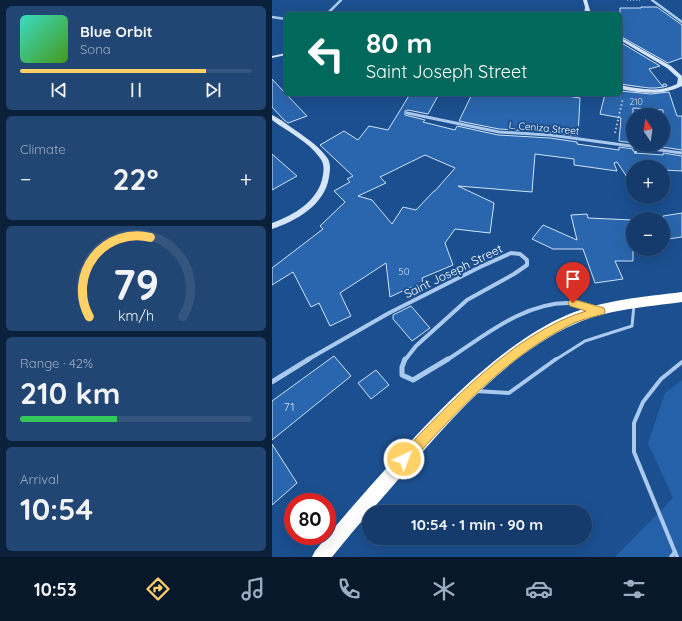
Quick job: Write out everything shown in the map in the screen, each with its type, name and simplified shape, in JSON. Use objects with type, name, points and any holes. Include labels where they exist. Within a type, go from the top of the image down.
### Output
[{"type":"highway","points":[[321,557],[404,459],[452,408],[512,356],[546,333],[571,320],[600,311],[682,297]]},
{"type":"street","points":[[329,12],[341,0]]},
{"type":"street","points":[[585,0],[588,12]]},
{"type":"street","points":[[652,0],[682,22]]},
{"type":"street","points":[[272,17],[284,19]]},
{"type":"street","points":[[622,39],[669,67],[681,78],[680,85],[673,89],[660,92],[644,92],[622,87]]},
{"type":"street","points":[[272,57],[284,54]]},
{"type":"street","name":"L. Ceniza Street","points":[[407,112],[499,132],[550,134],[618,146],[682,152]]},
{"type":"street","points":[[272,117],[323,157],[327,166],[326,178],[320,195],[304,211],[272,226]]},
{"type":"street","name":"Saint Joseph Street","points":[[272,382],[329,346],[424,295],[511,253],[520,254],[527,260],[527,265],[514,274],[467,300],[416,346],[406,357],[402,367],[402,375],[413,380],[424,375],[491,331],[536,307],[573,303],[600,311]]},
{"type":"lane","points":[[585,12],[586,7]]},
{"type":"lane","points":[[472,391],[509,394],[562,355],[585,341],[632,326],[634,305]]},
{"type":"lane","points":[[677,557],[634,452],[634,423],[643,402],[660,379],[682,362]]},
{"type":"lane","points":[[671,557],[675,552]]},
{"type":"path","points":[[627,0],[652,0]]},
{"type":"path","points":[[614,136],[621,107]]},
{"type":"shaded area","points":[[682,380],[682,557],[615,557],[673,498],[648,443],[665,393]]},
{"type":"building","points":[[657,7],[682,25],[682,58],[668,63],[622,37],[622,12],[620,12],[620,8]]},
{"type":"building","points":[[622,43],[660,66],[649,69],[663,87],[649,88],[622,84]]},
{"type":"building","points":[[272,79],[284,92],[284,96],[288,96],[307,116],[288,123],[272,107]]},
{"type":"building","points":[[622,91],[651,94],[669,92],[677,116],[682,116],[682,150],[670,148],[670,108],[626,108],[626,142],[619,141],[621,118],[600,114],[604,96],[622,96]]},
{"type":"building","points":[[409,96],[438,96],[428,114],[408,110],[405,111],[405,115],[425,120],[423,122],[455,130],[457,126],[498,135],[550,138],[577,142],[577,144],[619,150],[619,147],[626,148],[626,152],[663,155],[663,153],[682,156],[682,171],[670,170],[670,160],[626,160],[626,176],[617,162],[614,163],[617,171],[574,165],[574,159],[535,154],[532,192],[458,186],[494,203],[490,233],[455,229],[445,243],[453,265],[422,278],[424,291],[416,295],[411,287],[390,297],[386,263],[340,293],[351,316],[330,326],[319,303],[311,307],[293,272],[272,285],[272,268],[323,229],[320,226],[345,202],[334,191],[350,182],[347,179],[353,176],[320,145],[344,131],[358,140],[369,126],[388,130]],"holes":[[[425,155],[455,168],[416,210],[403,207],[392,224],[372,200],[358,196],[386,183],[380,177]]]},
{"type":"building","points":[[471,96],[567,96],[580,98],[578,136],[550,132],[499,129],[459,121]]},
{"type":"building","points":[[272,154],[297,176],[272,190]]},
{"type":"building","points":[[682,213],[682,237],[670,239],[670,215]]},
{"type":"building","points":[[587,214],[588,218],[626,220],[626,256],[633,256],[633,261],[615,261],[623,279],[595,283],[583,249],[553,249],[532,239],[543,225],[577,240],[571,215]]},
{"type":"building","points":[[411,306],[430,328],[412,341],[393,319],[393,315]]},
{"type":"building","points":[[334,356],[351,376],[272,440],[272,401]]},
{"type":"building","points":[[376,370],[389,385],[371,399],[358,383]]},
{"type":"building","points":[[272,444],[297,483],[272,505]]},
{"type":"route","points":[[404,459],[452,408],[512,356],[546,333],[571,320],[600,311],[573,303]]}]
